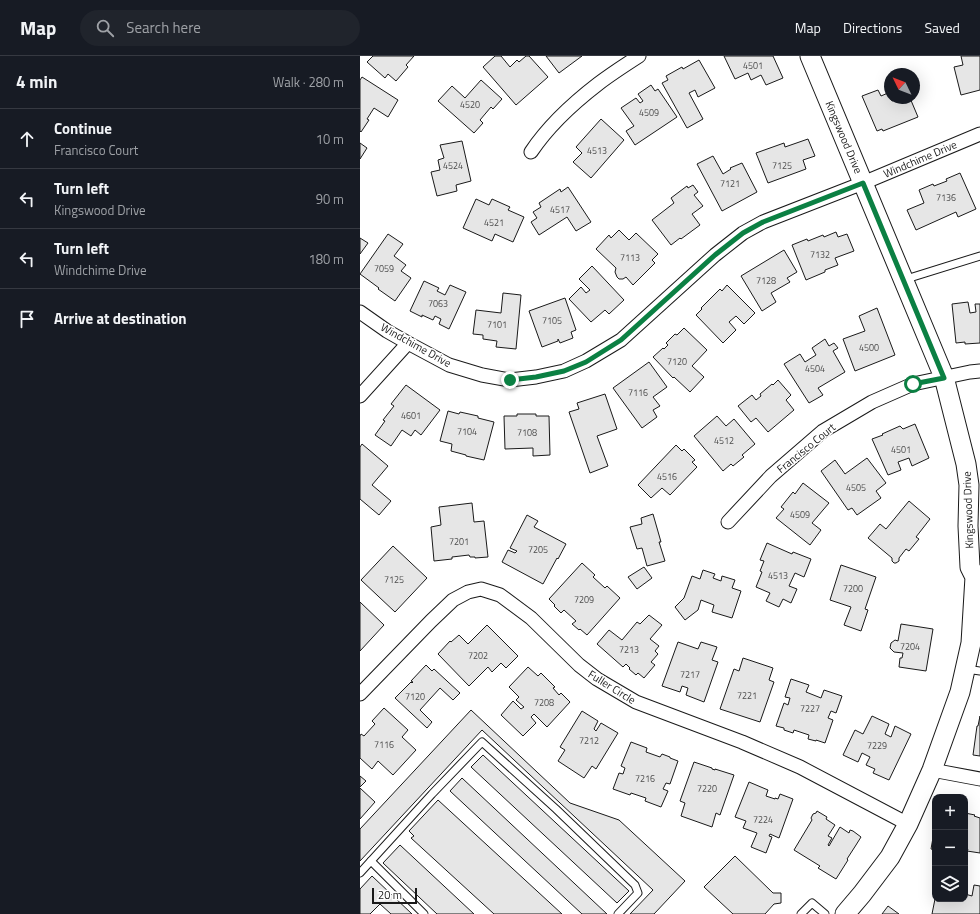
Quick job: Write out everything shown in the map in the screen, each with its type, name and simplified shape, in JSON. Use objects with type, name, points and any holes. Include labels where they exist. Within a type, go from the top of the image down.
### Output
[{"type":"street","points":[[531,152],[542,136],[563,113],[598,83],[639,56]]},
{"type":"street","name":"Kingswood Drive","points":[[810,56],[944,378],[972,485],[968,526],[969,553],[970,567],[977,577],[972,643],[973,670],[960,692],[932,770],[908,824],[890,858],[845,914]]},
{"type":"street","name":"Windchime Drive","points":[[360,312],[408,343],[449,365],[482,375],[510,380],[536,377],[564,371],[586,362],[621,340],[715,255],[743,233],[763,222],[863,183],[980,134]]},
{"type":"street","points":[[360,396],[408,343]]},
{"type":"street","name":"Francisco Court","points":[[728,522],[771,476],[823,431],[872,402],[913,384],[980,371]]},
{"type":"street","name":"Fuller Circle","points":[[360,694],[453,600],[468,592],[481,589],[500,595],[531,618],[579,665],[597,680],[636,702],[742,742],[800,767],[908,824]]},
{"type":"street","points":[[932,770],[980,779]]},
{"type":"lane","points":[[903,280],[980,256]]},
{"type":"lane","points":[[360,873],[482,742],[556,809],[635,885],[638,893],[618,914]]},
{"type":"lane","points":[[371,862],[424,914]]},
{"type":"lane","points":[[801,914],[812,902],[825,914]]},
{"type":"building","points":[[373,56],[414,56],[406,65],[408,67],[396,81],[388,74],[385,78],[367,62]]},
{"type":"building","points":[[495,56],[501,56],[510,67],[517,60],[519,62],[526,56],[529,56],[548,77],[516,105],[483,67]]},
{"type":"building","points":[[546,56],[582,56],[559,73]]},
{"type":"building","points":[[724,56],[773,56],[783,78],[766,85],[761,75],[751,80],[748,73],[735,79]]},
{"type":"building","points":[[961,56],[980,56],[980,90],[961,95],[954,67],[963,65]]},
{"type":"building","points":[[699,60],[715,88],[698,97],[695,90],[689,93],[703,119],[687,128],[662,83],[668,80],[666,76]]},
{"type":"building","points":[[362,77],[398,100],[388,117],[374,108],[367,119],[369,120],[361,132],[360,80]]},
{"type":"building","points":[[481,80],[502,99],[493,109],[491,107],[480,120],[483,123],[474,133],[438,101],[452,86],[465,98]]},
{"type":"building","points":[[651,85],[655,91],[658,89],[677,117],[635,145],[626,131],[634,126],[621,108],[636,98],[640,103],[643,101],[638,94]]},
{"type":"building","points":[[878,90],[881,96],[884,95],[884,104],[913,104],[918,117],[883,131],[882,129],[877,131],[862,96]]},
{"type":"building","points":[[601,119],[624,140],[591,178],[573,162],[582,153],[576,147]]},
{"type":"building","points":[[808,139],[815,156],[803,160],[806,169],[768,183],[756,153],[784,143],[785,147]]},
{"type":"building","points":[[462,141],[471,181],[456,185],[457,191],[437,196],[431,172],[440,170],[438,160],[444,158],[440,145]]},
{"type":"building","points":[[360,143],[367,148],[360,159]]},
{"type":"building","points":[[713,156],[723,174],[731,169],[730,168],[742,163],[757,192],[722,211],[697,164]]},
{"type":"building","points":[[960,173],[976,209],[958,217],[956,212],[916,230],[907,210],[924,203],[919,190],[933,184],[934,186],[947,181],[946,179]]},
{"type":"building","points":[[693,185],[698,192],[694,195],[703,206],[692,214],[700,225],[671,245],[652,220],[674,203],[671,198],[687,186],[688,188]]},
{"type":"building","points":[[568,187],[591,222],[576,231],[567,217],[539,235],[531,222],[537,218],[533,212],[541,207],[539,203],[560,189],[561,192]]},
{"type":"building","points":[[476,199],[489,205],[492,199],[510,207],[508,210],[524,217],[513,242],[495,234],[492,241],[463,228]]},
{"type":"building","points":[[619,230],[629,240],[636,233],[658,254],[652,260],[655,263],[633,285],[626,277],[619,279],[615,272],[616,268],[596,249],[609,235],[611,238]]},
{"type":"building","points":[[836,232],[838,237],[847,234],[854,251],[835,258],[838,265],[806,280],[792,245],[807,239],[808,241]]},
{"type":"building","points":[[388,234],[403,244],[394,256],[406,265],[401,271],[411,278],[395,301],[360,274]]},
{"type":"building","points":[[360,238],[368,243],[360,254]]},
{"type":"building","points":[[784,250],[797,272],[787,278],[790,282],[771,293],[776,302],[762,311],[741,276]]},
{"type":"building","points":[[592,266],[624,300],[609,314],[605,310],[591,322],[569,299],[581,287],[586,293],[590,290],[579,279]]},
{"type":"building","points":[[424,281],[439,288],[437,291],[445,295],[450,285],[466,292],[449,329],[439,324],[441,319],[435,316],[433,320],[422,315],[422,317],[410,311]]},
{"type":"building","points":[[727,285],[755,313],[744,324],[736,316],[729,322],[736,330],[723,343],[696,315],[720,289],[722,291]]},
{"type":"building","points":[[503,293],[521,295],[516,349],[496,347],[497,341],[483,339],[483,335],[473,334],[476,310],[501,313]]},
{"type":"building","points":[[565,298],[576,330],[571,332],[573,338],[560,343],[558,339],[558,341],[542,347],[529,311]]},
{"type":"building","points":[[968,302],[970,313],[976,312],[975,304],[980,304],[980,343],[956,343],[952,304]]},
{"type":"building","points":[[877,308],[895,355],[855,371],[843,339],[865,331],[859,316]]},
{"type":"building","points":[[684,328],[707,350],[692,366],[704,377],[690,392],[674,377],[673,378],[653,357],[668,345],[666,343],[675,334],[677,335]]},
{"type":"building","points":[[825,339],[829,346],[834,343],[838,348],[833,351],[845,372],[818,388],[823,395],[809,403],[784,364],[800,354],[805,362],[816,355],[812,348]]},
{"type":"building","points":[[649,362],[667,387],[653,397],[660,406],[653,410],[657,417],[642,428],[613,388]]},
{"type":"building","points":[[778,380],[791,395],[786,400],[794,410],[768,432],[756,418],[751,422],[738,406],[752,395],[756,400],[761,396],[760,394]]},
{"type":"building","points":[[406,385],[440,410],[421,435],[415,430],[411,436],[402,430],[391,446],[375,435],[385,421],[383,420],[394,406],[391,404]]},
{"type":"building","points":[[605,394],[617,429],[597,436],[608,466],[590,473],[569,412],[579,409],[577,403]]},
{"type":"building","points":[[448,411],[478,416],[478,418],[494,422],[484,460],[451,451],[452,444],[440,441]]},
{"type":"building","points":[[517,414],[549,416],[550,455],[533,456],[533,448],[505,449],[504,416],[517,416]]},
{"type":"building","points":[[717,416],[726,426],[734,419],[755,444],[742,455],[744,457],[733,466],[731,464],[723,471],[694,436]]},
{"type":"building","points":[[915,424],[929,458],[912,466],[909,458],[898,462],[901,470],[888,475],[872,439],[900,426],[903,429]]},
{"type":"building","points":[[362,444],[388,466],[372,485],[391,501],[379,515],[360,499],[360,447]]},
{"type":"building","points":[[676,445],[682,451],[684,449],[695,460],[692,462],[697,467],[670,495],[662,488],[651,498],[638,485]]},
{"type":"building","points":[[867,458],[886,483],[876,491],[881,498],[857,515],[852,508],[848,510],[821,471],[835,460],[845,474]]},
{"type":"building","points":[[803,483],[829,503],[812,523],[821,530],[810,545],[776,518],[784,509],[781,507],[793,492],[795,494]]},
{"type":"building","points":[[909,501],[930,519],[916,537],[919,539],[909,551],[906,549],[899,558],[899,561],[894,563],[892,558],[868,538],[880,524],[886,529]]},
{"type":"building","points":[[472,503],[474,522],[484,521],[488,557],[475,558],[470,557],[469,555],[434,561],[431,527],[441,525],[439,507]]},
{"type":"building","points":[[653,514],[665,561],[647,566],[642,548],[637,549],[630,527],[642,524],[641,518]]},
{"type":"building","points":[[527,515],[538,521],[534,527],[566,544],[543,584],[502,562],[508,550],[515,553],[517,551],[510,548]]},
{"type":"building","points":[[767,543],[792,554],[793,552],[811,559],[804,577],[795,573],[789,586],[797,589],[791,603],[783,599],[779,607],[766,601],[770,593],[756,587],[762,572],[760,571],[764,561],[760,560]]},
{"type":"building","points":[[393,546],[427,578],[395,612],[361,580]]},
{"type":"building","points":[[582,563],[595,575],[593,577],[605,588],[607,586],[620,598],[587,635],[572,624],[576,621],[564,610],[561,613],[549,599]]},
{"type":"building","points":[[841,565],[876,577],[865,609],[868,610],[861,631],[844,625],[851,607],[830,600]]},
{"type":"building","points":[[644,567],[652,578],[637,589],[628,577]]},
{"type":"building","points":[[703,570],[715,574],[713,578],[721,581],[722,576],[735,580],[732,588],[741,591],[732,618],[712,612],[714,605],[701,600],[698,610],[685,620],[675,607],[684,598],[692,576],[700,579]]},
{"type":"building","points":[[360,602],[384,625],[360,651]]},
{"type":"building","points":[[649,615],[662,625],[650,639],[659,646],[655,651],[658,654],[651,662],[655,665],[644,678],[638,673],[636,675],[626,664],[623,667],[597,644],[609,630],[622,640],[637,622],[640,624]]},
{"type":"building","points":[[901,624],[933,629],[926,671],[899,667],[900,658],[902,658],[903,653],[894,652],[890,648],[891,643],[895,640],[898,641]]},
{"type":"building","points":[[487,625],[518,656],[506,668],[501,663],[492,672],[488,667],[469,686],[438,654],[450,641],[451,642],[459,635],[468,644]]},
{"type":"building","points":[[678,642],[698,649],[701,642],[717,647],[712,660],[718,662],[704,702],[686,695],[688,688],[682,686],[680,692],[662,686]]},
{"type":"building","points":[[743,658],[773,668],[769,680],[774,682],[760,722],[720,709],[734,669],[739,671]]},
{"type":"building","points":[[426,665],[432,671],[434,669],[460,693],[453,700],[440,688],[420,710],[432,722],[427,728],[395,698],[411,682],[413,682],[411,681]]},
{"type":"building","points":[[528,667],[538,676],[541,673],[555,687],[553,688],[559,695],[561,693],[570,702],[547,727],[534,714],[531,717],[536,723],[523,736],[501,715],[513,701],[521,709],[524,707],[516,700],[519,697],[509,687]]},
{"type":"building","points":[[791,679],[809,685],[806,692],[821,698],[824,690],[842,696],[836,713],[831,711],[828,718],[833,720],[825,743],[808,739],[809,735],[794,730],[793,733],[776,726],[784,703],[788,705],[790,698],[785,697]]},
{"type":"building","points":[[384,708],[408,730],[402,737],[416,750],[393,775],[378,761],[372,769],[360,758],[360,736],[361,734],[364,736],[375,724],[372,721]]},
{"type":"building","points":[[471,710],[570,803],[619,820],[685,881],[654,914],[630,914],[653,890],[482,730],[360,861],[360,829]]},
{"type":"building","points":[[582,711],[598,721],[594,729],[596,731],[601,723],[618,733],[596,769],[592,766],[584,778],[558,761],[565,750],[560,747]]},
{"type":"building","points":[[872,716],[889,724],[885,734],[891,737],[895,726],[911,734],[889,780],[873,773],[875,769],[866,765],[870,757],[862,753],[858,762],[843,755],[855,730],[863,734]]},
{"type":"building","points":[[980,716],[980,756],[973,755]]},
{"type":"building","points":[[631,742],[647,748],[646,752],[660,757],[662,754],[678,761],[670,784],[666,783],[663,789],[668,791],[661,807],[645,801],[646,798],[631,793],[630,795],[613,789],[619,773],[623,774],[625,768],[621,766]]},
{"type":"building","points":[[483,755],[629,891],[617,903],[471,767]]},
{"type":"building","points":[[694,762],[734,775],[720,815],[716,813],[712,827],[681,816],[685,803],[680,801]]},
{"type":"building","points":[[360,776],[366,781],[360,787]]},
{"type":"building","points":[[462,778],[607,914],[582,914],[450,791]]},
{"type":"building","points":[[749,782],[768,790],[766,796],[778,799],[780,794],[793,799],[779,838],[770,834],[769,836],[772,837],[766,853],[751,847],[757,833],[743,828],[746,821],[735,817]]},
{"type":"building","points":[[360,788],[375,802],[360,819]]},
{"type":"building","points":[[438,800],[562,914],[494,914],[411,838],[414,836],[409,831]]},
{"type":"building","points":[[817,811],[827,817],[826,819],[835,825],[828,836],[832,838],[828,845],[829,846],[840,827],[849,833],[850,830],[853,831],[861,837],[836,879],[818,868],[820,866],[794,850],[812,820],[811,818],[813,814]]},
{"type":"building","points":[[968,814],[980,818],[980,853],[968,851]]},
{"type":"building","points":[[400,845],[474,914],[437,914],[383,863]]},
{"type":"building","points":[[735,856],[773,893],[781,893],[781,903],[774,904],[765,914],[733,914],[704,887]]},
{"type":"building","points":[[372,876],[412,914],[391,914],[380,904],[370,914],[360,914],[360,889]]},
{"type":"building","points":[[974,885],[980,886],[980,914],[932,914],[934,902],[968,902],[968,895],[972,896]]},
{"type":"building","points":[[888,906],[899,914],[882,914]]},
{"type":"route","points":[[510,380],[536,377],[564,371],[586,362],[621,340],[715,255],[743,233],[763,222],[863,183],[944,378],[913,384]]}]
